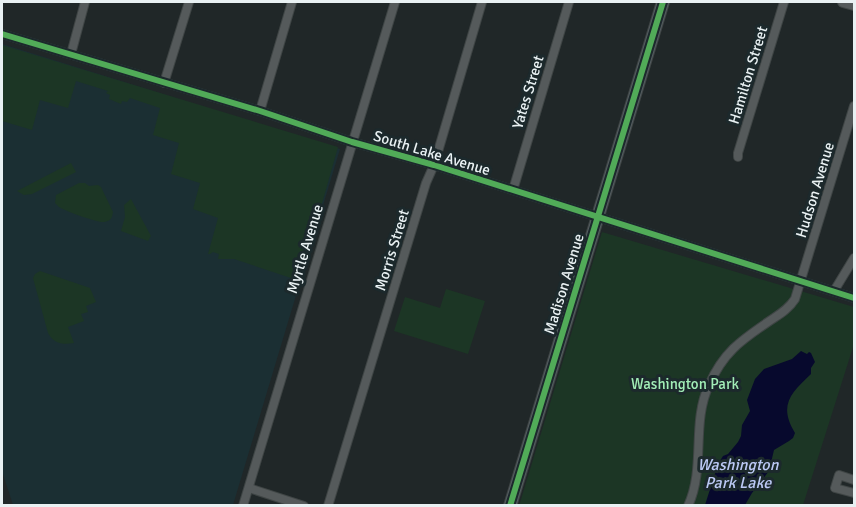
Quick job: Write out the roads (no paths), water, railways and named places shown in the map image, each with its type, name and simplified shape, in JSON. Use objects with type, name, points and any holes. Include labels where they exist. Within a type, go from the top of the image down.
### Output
[{"type":"main road","name":"Madison Avenue","points":[[510,506],[663,2]]},
{"type":"street","points":[[70,54],[85,2]]},
{"type":"street","points":[[164,83],[189,2]]},
{"type":"street","points":[[260,111],[292,2]]},
{"type":"street","name":"Myrtle Avenue","points":[[243,506],[394,2]]},
{"type":"street","name":"Morris Street","points":[[328,506],[482,2]]},
{"type":"street","name":"Yates Street","points":[[513,190],[569,2]]},
{"type":"street","name":"Hamilton Street","points":[[738,157],[784,2]]},
{"type":"street","points":[[843,2],[855,5]]},
{"type":"street","name":"South Lake Avenue","points":[[2,34],[260,111],[352,142],[434,165],[855,298]]},
{"type":"street","name":"Hudson Avenue","points":[[688,506],[695,486],[698,465],[699,418],[709,384],[731,349],[791,306],[795,299],[855,106]]},
{"type":"street","points":[[834,291],[855,258]]},
{"type":"street","points":[[855,480],[839,475],[835,488],[855,494]]},
{"type":"street","points":[[249,488],[304,506]]},
{"type":"water","name":"Washington Park Lake","points":[[801,351],[811,353],[815,362],[811,368],[811,374],[789,400],[787,407],[790,423],[795,433],[793,438],[774,450],[769,471],[745,505],[705,505],[718,464],[741,436],[742,425],[750,411],[747,400],[755,379],[764,369],[792,359]]},
{"type":"park label","name":"Washington Park","points":[[685,384]]}]
